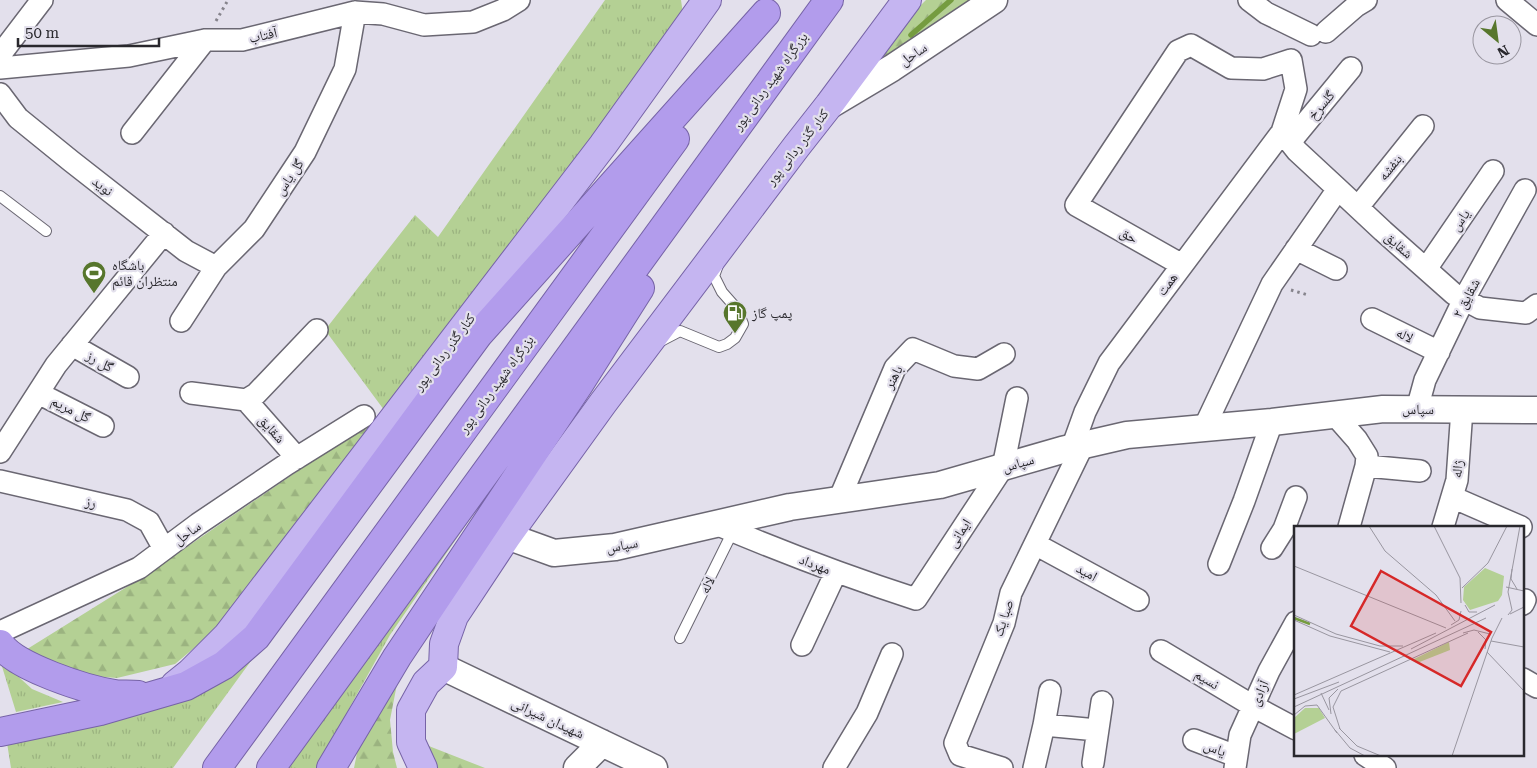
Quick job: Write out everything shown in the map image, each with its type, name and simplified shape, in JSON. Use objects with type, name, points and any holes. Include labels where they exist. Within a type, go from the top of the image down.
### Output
[{"type":"highway","name":"بزرگراه شهید ردانی پور","points":[[271,768],[829,0]]},
{"type":"highway","name":"بزرگراه شهید ردانی پور","points":[[217,768],[771,7]]},
{"type":"highway","points":[[0,732],[100,711],[186,686],[224,665],[256,637],[478,335],[771,7]]},
{"type":"highway","points":[[331,768],[397,657],[578,386],[797,44]]},
{"type":"highway","points":[[0,644],[4,651],[35,669],[73,683],[114,694],[159,693]]},
{"type":"highway","points":[[343,768],[354,729]]},
{"type":"main road","name":"کنار گذر ردانی پور","points":[[443,667],[444,644],[454,616],[507,536],[632,365],[907,0]]},
{"type":"main road","name":"کنار گذر ردانی پور","points":[[159,693],[190,673],[227,636],[603,145],[700,3]]},
{"type":"main road","points":[[423,768],[411,742],[411,710],[426,683],[443,667]]},
{"type":"street","points":[[0,56],[42,0]]},
{"type":"street","name":"آفتاب","points":[[0,68],[129,56],[206,40],[242,40],[356,12],[383,14],[424,25],[474,22],[503,10],[518,0]]},
{"type":"street","name":"ساحل","points":[[829,105],[892,68],[994,0]]},
{"type":"street","points":[[1249,0],[1266,13],[1319,34],[1366,0]]},
{"type":"street","points":[[1507,0],[1537,25]]},
{"type":"street","name":"گل یاس","points":[[181,321],[216,267],[254,229],[305,152],[345,69],[356,12]]},
{"type":"street","points":[[132,133],[206,40]]},
{"type":"street","name":"حق","points":[[1182,264],[1076,205],[1178,51],[1191,45],[1231,68],[1263,69],[1291,60],[1296,88],[1286,137]]},
{"type":"street","name":"گلسرخ","points":[[1286,137],[1351,68]]},
{"type":"street","name":"نوید","points":[[0,94],[18,118],[186,251],[216,267]]},
{"type":"street","name":"بنفشه","points":[[1358,207],[1423,126]]},
{"type":"street","name":"شقایق","points":[[1286,137],[1297,151],[1454,294],[1480,308],[1526,314],[1537,305]]},
{"type":"street","name":"همت","points":[[1078,447],[1085,412],[1109,363],[1182,264],[1286,137]]},
{"type":"street","name":"یاس","points":[[1426,269],[1493,171]]},
{"type":"street","points":[[1204,428],[1272,284],[1338,189]]},
{"type":"street","name":"شقایق ۲","points":[[1417,409],[1425,380],[1464,299],[1525,190]]},
{"type":"street","points":[[0,452],[56,365],[164,233]]},
{"type":"street","points":[[1296,249],[1336,269]]},
{"type":"street","name":"لاله","points":[[1372,319],[1439,352]]},
{"type":"street","points":[[191,393],[246,400],[256,394],[317,330]]},
{"type":"street","name":"گل رز","points":[[72,345],[128,377]]},
{"type":"street","name":"باهنر","points":[[839,500],[895,368],[912,348],[954,366],[978,369],[1004,354]]},
{"type":"street","name":"گل مریم","points":[[38,393],[103,426]]},
{"type":"street","points":[[1003,467],[1017,398]]},
{"type":"street","name":"شقایق","points":[[246,400],[297,458]]},
{"type":"street","name":"سپاس","points":[[507,536],[554,553],[615,547],[724,528],[790,507],[940,485],[1127,435],[1272,422],[1383,409],[1537,410]]},
{"type":"street","name":"ژاله","points":[[1442,526],[1457,480],[1462,409]]},
{"type":"street","points":[[1335,415],[1357,440],[1367,456],[1349,526]]},
{"type":"street","name":"ساحل","points":[[0,632],[139,568],[198,524],[364,416]]},
{"type":"street","points":[[1219,564],[1272,422]]},
{"type":"street","name":"صبا یک","points":[[1002,768],[960,755],[955,743],[1004,623],[1011,593],[1078,447]]},
{"type":"street","points":[[1366,466],[1420,471]]},
{"type":"street","name":"ایمانی","points":[[916,599],[1003,467]]},
{"type":"street","name":"رز","points":[[0,481],[126,510],[149,522],[164,549]]},
{"type":"street","points":[[1272,548],[1290,530],[1296,497]]},
{"type":"street","points":[[1452,497],[1521,526]]},
{"type":"street","name":"مهرداد","points":[[724,528],[836,572],[916,599]]},
{"type":"street","name":"امید","points":[[1035,544],[1138,600]]},
{"type":"street","points":[[802,644],[836,572]]},
{"type":"street","name":"آزادی","points":[[1236,762],[1240,735],[1269,671],[1294,626]]},
{"type":"street","name":"نسیم","points":[[1161,651],[1253,706],[1294,728]]},
{"type":"street","points":[[834,768],[867,713],[892,654]]},
{"type":"street","name":"شهیدان شیرانی","points":[[443,667],[654,768]]},
{"type":"street","points":[[1524,680],[1537,687]]},
{"type":"street","points":[[1034,768],[1050,691]]},
{"type":"street","points":[[1093,763],[1102,702]]},
{"type":"street","points":[[1044,725],[1098,730]]},
{"type":"street","name":"یاس","points":[[1194,740],[1236,762]]},
{"type":"street","points":[[577,768],[602,743]]},
{"type":"street","points":[[1362,759],[1384,768]]},
{"type":"lane","points":[[0,196],[46,231]]},
{"type":"lane","points":[[632,365],[660,342],[680,331],[719,347],[735,338],[743,324],[737,309],[722,292],[714,276],[725,241]]},
{"type":"lane","name":"لاله","points":[[680,638],[724,528]]},
{"type":"green space","points":[[605,0],[681,0],[683,14],[387,414],[325,330],[415,215],[438,237]]},
{"type":"green space","points":[[926,0],[982,0],[885,63],[882,54],[909,17]]},
{"type":"green space","points":[[565,381],[390,635],[318,768],[279,768]]},
{"type":"green space","points":[[382,421],[218,628],[175,664],[117,678],[67,674],[24,651],[146,575],[350,435]]},
{"type":"green space","points":[[277,625],[173,768],[11,768],[7,743],[181,701]]},
{"type":"green space","points":[[0,660],[32,689],[63,702],[16,712]]},
{"type":"green space","points":[[397,684],[390,720],[393,752],[397,768],[354,768],[358,748]]},
{"type":"green space","points":[[416,741],[485,768],[437,768],[424,754]]},
{"type":"waterway","points":[[911,35],[951,0]]},
{"type":"place","name":"باشگاه منتظران قائم","points":[[94,294]]},
{"type":"place","name":"پمپ گاز","points":[[735,334]]}]
